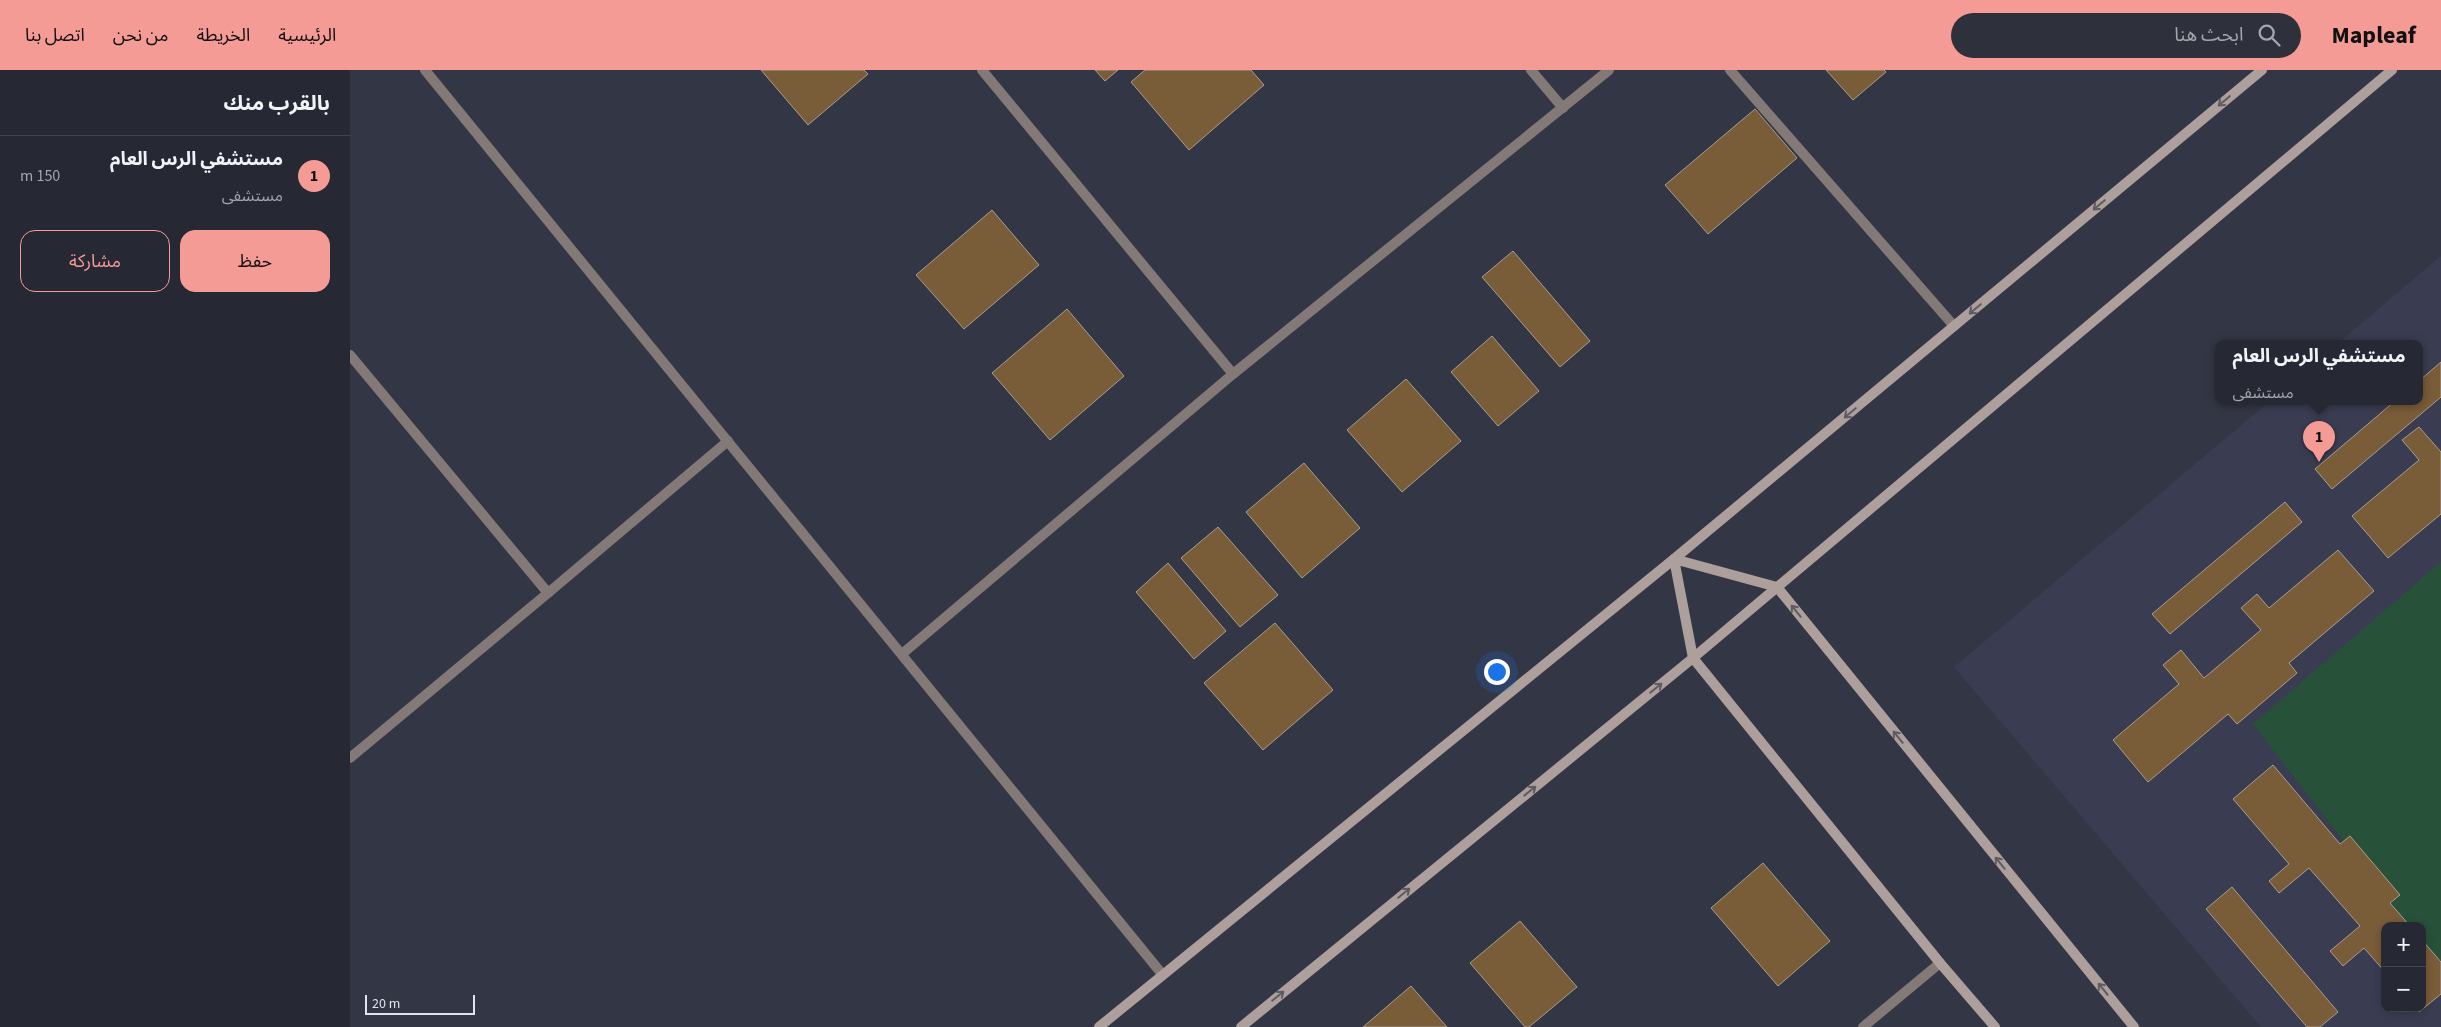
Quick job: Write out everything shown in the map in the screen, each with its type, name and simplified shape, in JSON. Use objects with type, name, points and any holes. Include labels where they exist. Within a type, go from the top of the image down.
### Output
[{"type":"street","points":[[425,70],[1162,974]]},
{"type":"street","points":[[982,70],[1233,374]]},
{"type":"street","points":[[1531,70],[1563,108]]},
{"type":"street","points":[[902,654],[1233,374],[1609,70]]},
{"type":"street","points":[[1730,70],[1954,326]]},
{"type":"street","points":[[1099,1027],[1674,559],[2262,70]]},
{"type":"street","points":[[1241,1027],[1693,658],[2392,70]]},
{"type":"street","points":[[350,356],[548,593]]},
{"type":"street","points":[[350,758],[728,441]]},
{"type":"street","points":[[1674,559],[1777,587],[2134,1027]]},
{"type":"street","points":[[1674,559],[1693,658],[1940,963],[1995,1027]]},
{"type":"street","points":[[1863,1027],[1940,963]]},
{"type":"shaded area","points":[[2441,256],[2441,1027],[2261,1027],[1954,667],[2265,405],[2423,405],[2423,340],[2342,340]]},
{"type":"green space","points":[[2441,562],[2441,968],[2426,949],[2426,922],[2406,922],[2253,724]]},
{"type":"building","points":[[761,70],[864,70],[868,74],[808,125]]},
{"type":"building","points":[[1095,70],[1118,70],[1105,81]]},
{"type":"building","points":[[1145,70],[1251,70],[1264,85],[1189,150],[1131,82]]},
{"type":"building","points":[[1826,70],[1884,70],[1886,72],[1853,100]]},
{"type":"building","points":[[1755,109],[1797,158],[1708,234],[1665,185]]},
{"type":"building","points":[[992,210],[1039,265],[964,329],[916,275]]},
{"type":"building","points":[[1513,251],[1590,341],[1560,367],[1482,277]]},
{"type":"building","points":[[1067,309],[1124,376],[1050,440],[992,373]]},
{"type":"building","points":[[1492,336],[1539,391],[1498,426],[1451,372]]},
{"type":"building","points":[[2441,362],[2441,397],[2332,489],[2315,469],[2390,405],[2423,405],[2423,378]]},
{"type":"building","points":[[1406,379],[1461,441],[1402,492],[1347,430]]},
{"type":"building","points":[[2419,427],[2441,452],[2441,514],[2388,558],[2352,516],[2419,460],[2402,440]]},
{"type":"building","points":[[1304,463],[1360,528],[1302,578],[1246,512]]},
{"type":"building","points":[[2285,502],[2302,522],[2170,634],[2152,614]]},
{"type":"building","points":[[1218,527],[1278,595],[1240,627],[1181,558]]},
{"type":"building","points":[[2338,550],[2374,591],[2289,663],[2297,673],[2237,724],[2228,714],[2148,782],[2113,740],[2179,684],[2163,665],[2181,650],[2204,678],[2261,630],[2241,608],[2257,594],[2269,608]]},
{"type":"building","points":[[1168,563],[1226,631],[1194,659],[1136,592]]},
{"type":"building","points":[[1275,623],[1333,690],[1263,750],[1204,683]]},
{"type":"building","points":[[2273,765],[2340,844],[2350,836],[2400,895],[2390,903],[2407,922],[2381,922],[2381,967],[2364,948],[2343,966],[2330,951],[2360,926],[2309,868],[2279,893],[2269,881],[2289,864],[2233,799]]},
{"type":"building","points":[[1763,863],[1830,941],[1778,986],[1711,908]]},
{"type":"building","points":[[2232,887],[2338,1012],[2320,1027],[2307,1027],[2206,909]]},
{"type":"building","points":[[1520,921],[1577,987],[1529,1027],[1525,1027],[1470,963]]},
{"type":"building","points":[[2426,945],[2441,962],[2441,994],[2426,1006]]},
{"type":"building","points":[[1411,986],[1447,1027],[1363,1027]]},
{"type":"place","name":"مستشفي الرس العام","points":[[2319,462]]}]
